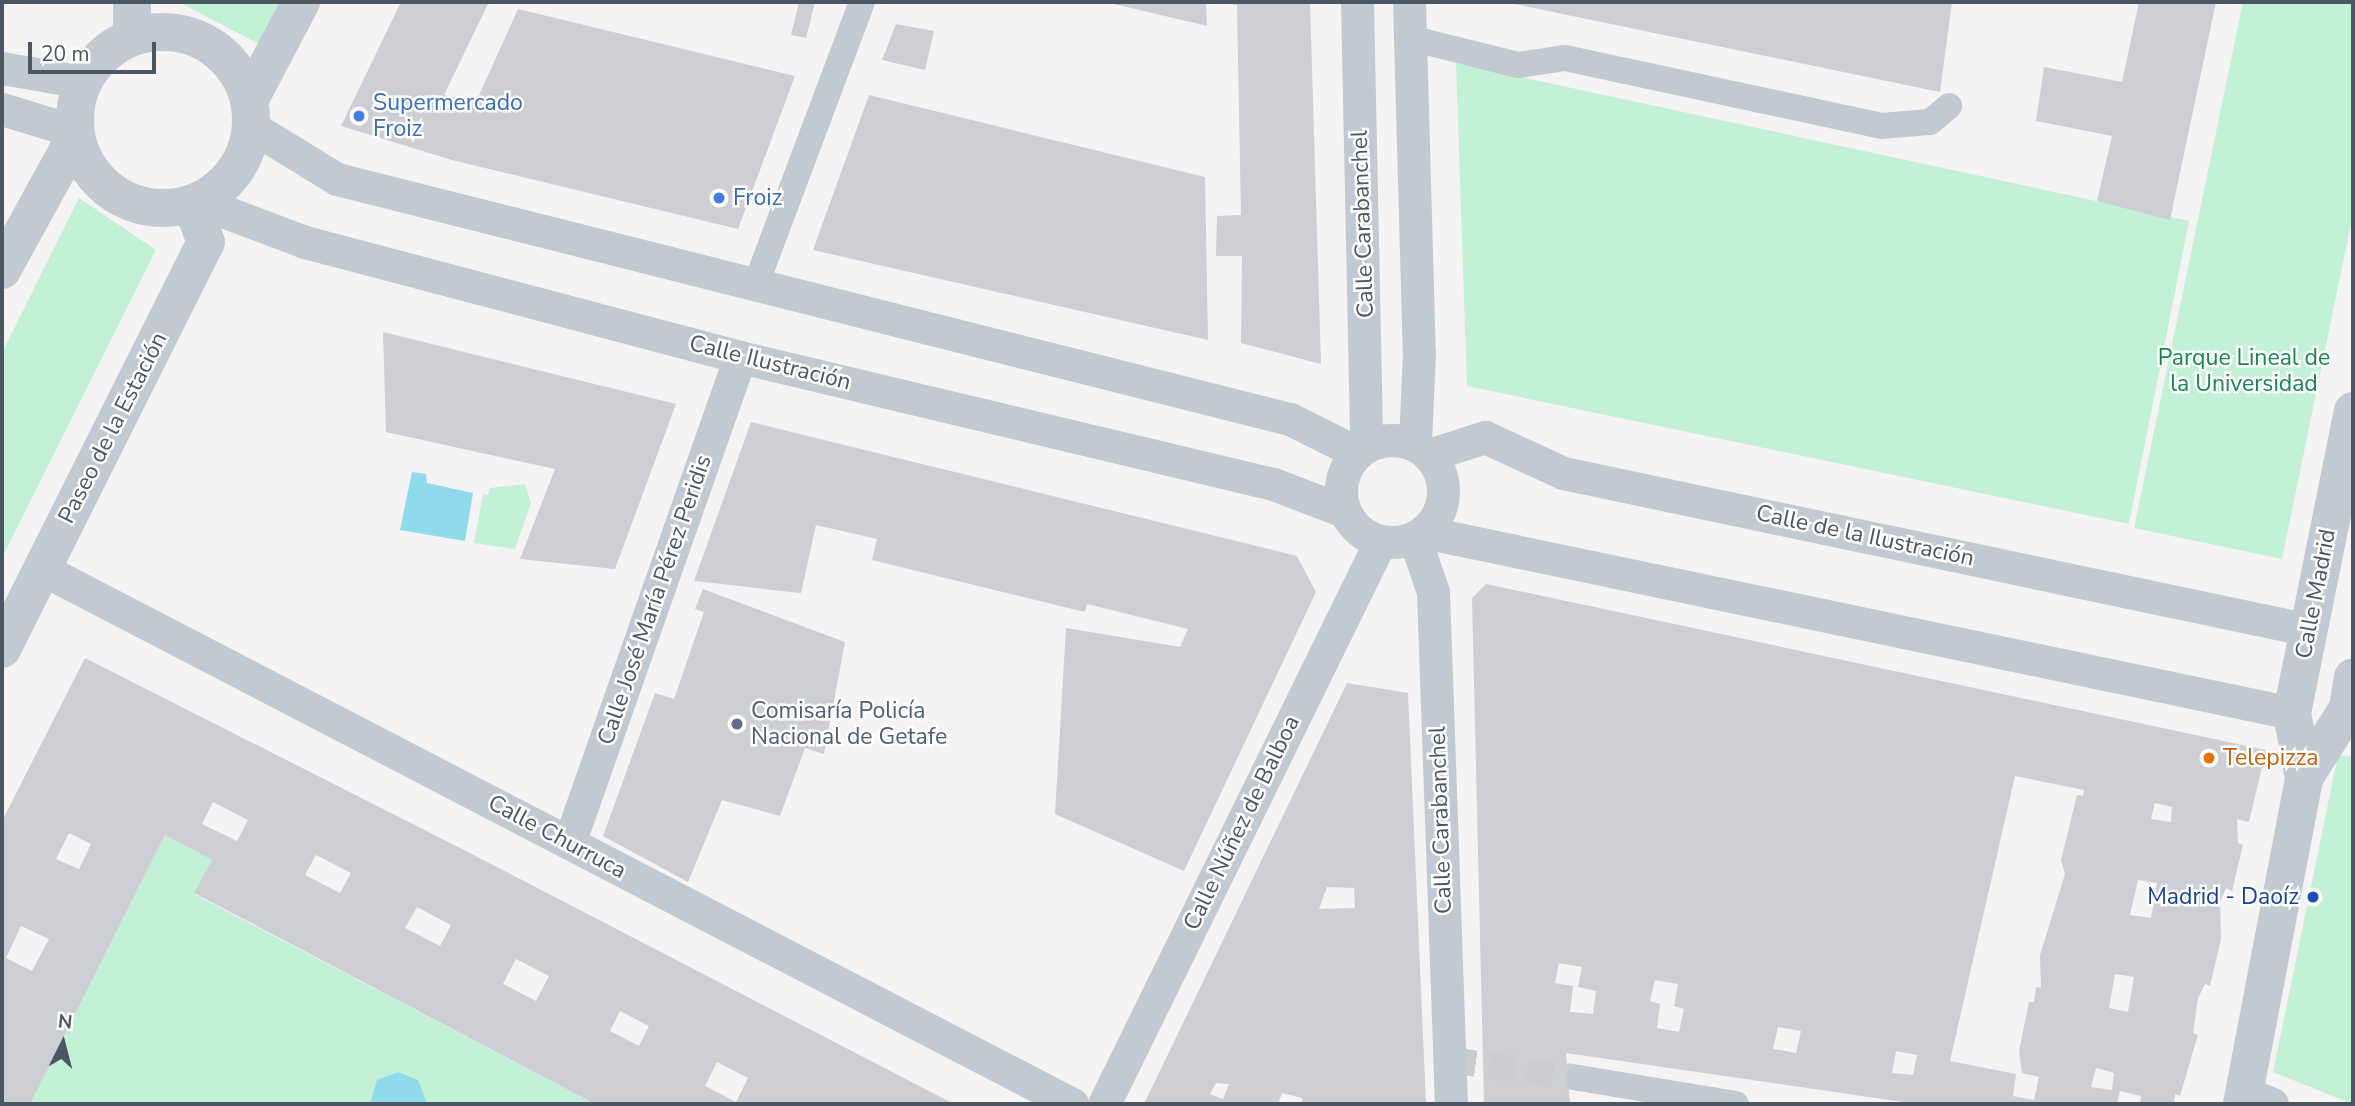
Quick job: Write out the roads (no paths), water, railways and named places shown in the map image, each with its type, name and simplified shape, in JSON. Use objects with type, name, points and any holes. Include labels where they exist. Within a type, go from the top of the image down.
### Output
[{"type":"street","points":[[75,134],[86,165],[123,199],[162,209],[195,203],[226,184],[238,167],[251,113],[301,2]]},
{"type":"street","points":[[757,284],[862,2]]},
{"type":"street","name":"Calle Carabanchel","points":[[1357,2],[1362,449]]},
{"type":"street","points":[[1409,2],[1422,449],[1442,478],[1442,506],[1420,535]]},
{"type":"street","points":[[2,270],[75,134],[83,82],[95,63],[132,19],[161,31],[191,36],[217,50],[238,72],[251,113],[337,179],[1290,419],[1362,449],[1422,449]]},
{"type":"street","points":[[1410,38],[1518,65],[1565,58],[1881,126],[1930,122],[1949,106]]},
{"type":"street","points":[[2,68],[83,82]]},
{"type":"street","points":[[2,109],[75,134]]},
{"type":"street","name":"Calle Ilustración","points":[[195,203],[305,242],[740,357],[1273,484],[1344,511]]},
{"type":"street","name":"Paseo de la Estación","points":[[2,649],[206,242],[195,203]]},
{"type":"street","name":"Calle José María Pérez Peridis","points":[[569,843],[740,357]]},
{"type":"street","name":"Calle Madrid","points":[[2253,1101],[2304,778],[2292,713],[2353,411]]},
{"type":"street","name":"Calle de la Ilustración","points":[[1422,449],[1485,437],[1563,473],[2309,630]]},
{"type":"street","points":[[1362,449],[1343,477],[1344,511],[1355,527],[1380,542],[1420,535],[2292,713]]},
{"type":"street","name":"Calle Carabanchel","points":[[1420,535],[1433,593],[1451,1104]]},
{"type":"street","name":"Calle Núñez de Balboa","points":[[1104,1104],[1380,542]]},
{"type":"street","name":"Calle Churruca","points":[[42,569],[1072,1104]]},
{"type":"street","name":"Calle Madrid","points":[[2304,778],[2351,698]]},
{"type":"street","points":[[1579,1078],[1737,1104]]},
{"type":"water","points":[[412,472],[426,474],[427,483],[473,493],[465,541],[400,530]]},
{"type":"water","points":[[398,1072],[418,1080],[427,1104],[370,1104],[377,1080]]},
{"type":"tunnel","points":[[1450,1060],[1579,1078]]},
{"type":"place","name":"Supermercado Froiz","points":[[359,116]]},
{"type":"place","name":"Froiz","points":[[719,198]]},
{"type":"place","name":"Comisaría Policía Nacional de Getafe","points":[[737,724]]},
{"type":"place","name":"Telepizza","points":[[2209,758]]},
{"type":"place","name":"Madrid - Daoíz","points":[[2313,897]]},
{"type":"park label","name":"Parque Lineal de la Universidad","points":[[2244,371]]}]
